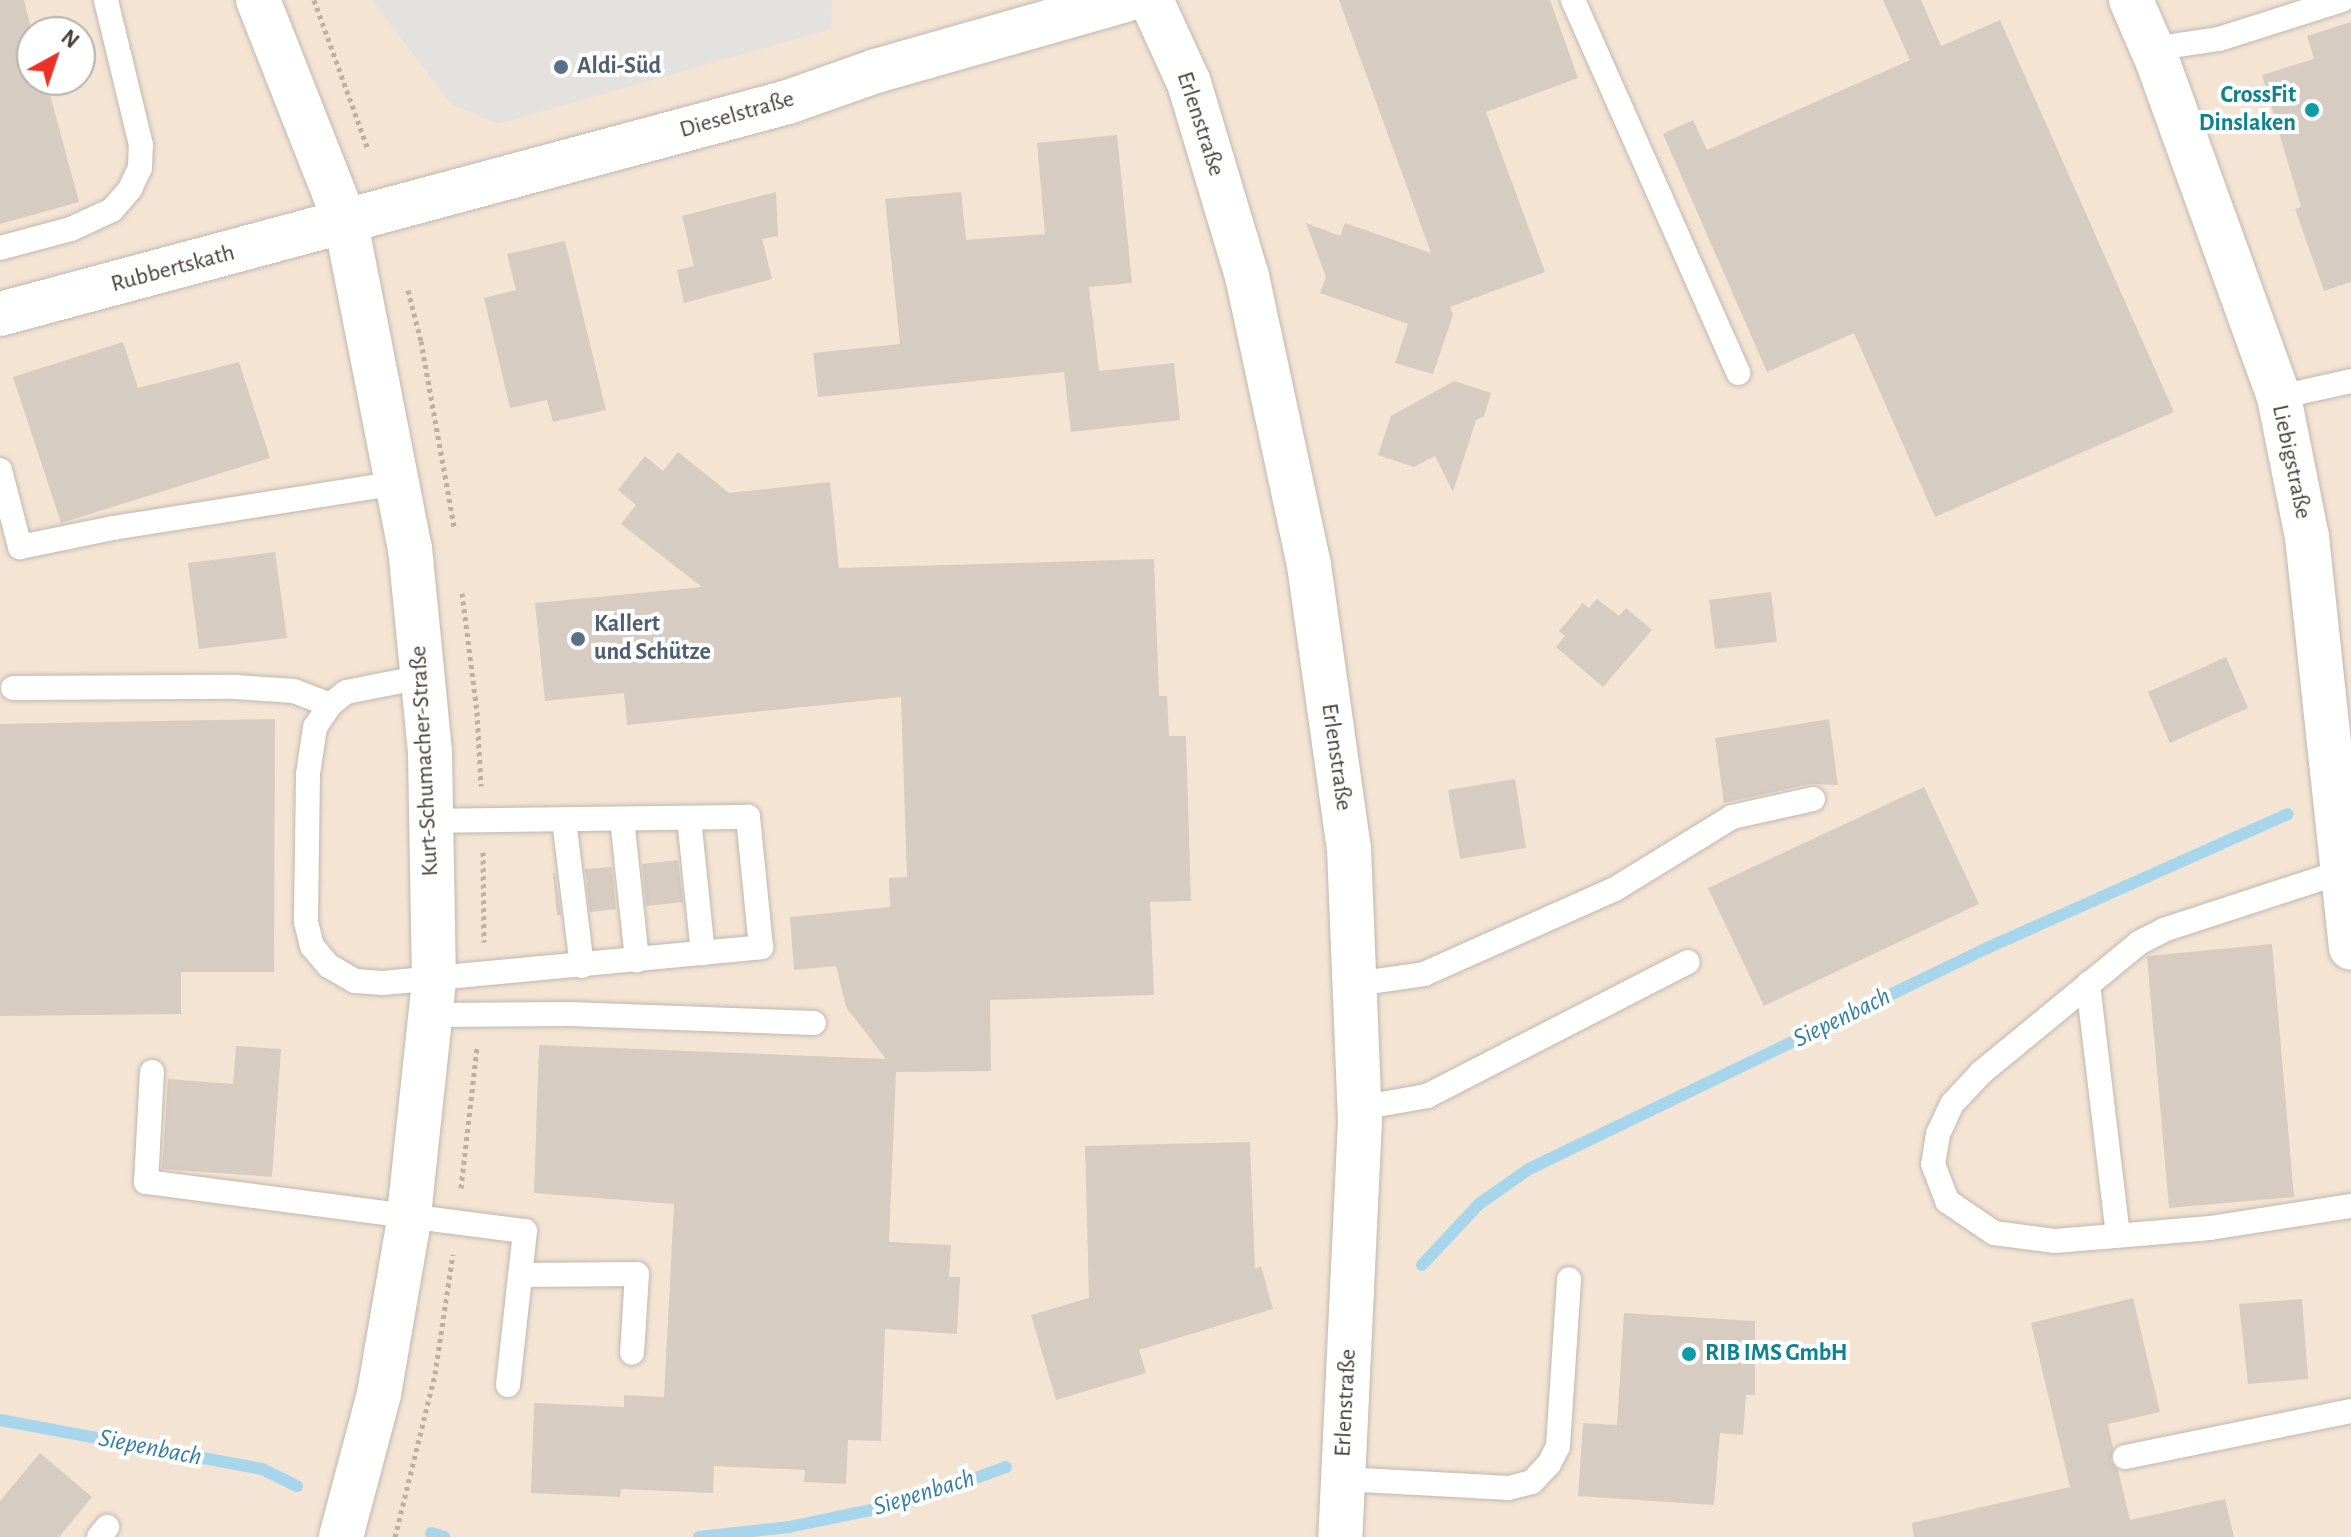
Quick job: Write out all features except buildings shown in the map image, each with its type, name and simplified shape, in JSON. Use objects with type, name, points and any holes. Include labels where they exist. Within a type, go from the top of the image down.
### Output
[{"type":"street","name":"Kurt-Schumacher-Straße","points":[[258,0],[346,223],[410,548],[430,753],[432,998],[409,1218],[379,1394],[341,1537]]},
{"type":"street","name":"Dieselstraße","points":[[346,223],[788,102],[876,71],[1126,0]]},
{"type":"street","name":"Erlenstraße","points":[[1151,0],[1189,83],[1247,276],[1309,565],[1349,848],[1360,1108],[1340,1537]]},
{"type":"street","name":"Liebigstraße","points":[[2131,0],[2152,49],[2279,397],[2307,537],[2351,948]]},
{"type":"street","name":"Rubbertskath","points":[[0,314],[346,223]]},
{"type":"lane","points":[[0,248],[71,229],[112,210],[130,189],[140,168],[141,145],[106,0]]},
{"type":"lane","points":[[1573,0],[1738,373]]},
{"type":"lane","points":[[2152,49],[2219,39],[2342,0]]},
{"type":"lane","points":[[2279,397],[2351,381]]},
{"type":"lane","points":[[0,470],[20,547],[113,528],[398,483]]},
{"type":"lane","points":[[422,677],[346,692],[330,705],[315,727],[308,774],[306,922],[312,946],[329,966],[355,981],[432,998],[569,1014],[814,1023]]},
{"type":"lane","points":[[13,688],[235,687],[294,691],[330,705]]},
{"type":"lane","points":[[1355,984],[1424,974],[1615,889],[1732,817],[1813,799]]},
{"type":"lane","points":[[431,821],[748,817],[761,947],[582,966],[432,998]]},
{"type":"lane","points":[[689,818],[703,953]]},
{"type":"lane","points":[[622,819],[637,960]]},
{"type":"lane","points":[[564,820],[582,966]]},
{"type":"lane","points":[[2344,871],[2164,930],[2139,943],[1981,1073],[1952,1104],[1938,1134],[1933,1164],[1947,1201],[1994,1233],[2055,1241],[2210,1228],[2351,1206]]},
{"type":"lane","points":[[1360,1108],[1427,1096],[1688,962]]},
{"type":"lane","points":[[2088,984],[2118,1235]]},
{"type":"lane","points":[[152,1072],[146,1182],[525,1231],[508,1385]]},
{"type":"lane","points":[[520,1275],[637,1274],[632,1353]]},
{"type":"lane","points":[[1343,1479],[1509,1488],[1532,1482],[1549,1464],[1558,1446],[1569,1279]]},
{"type":"lane","points":[[2125,1457],[2351,1411]]},
{"type":"path","points":[[314,0],[361,128],[386,211]]},
{"type":"shaded area","points":[[0,0],[2351,0],[2351,1537],[0,1537]]},
{"type":"shaded area","name":"Aldi-Süd","points":[[372,0],[832,0],[831,29],[498,124],[451,104]]},
{"type":"waterway","name":"Siepenbach","points":[[1422,1265],[1479,1204],[1529,1169],[1987,948],[2288,814]]},
{"type":"waterway","name":"Siepenbach","points":[[0,1420],[262,1469],[297,1486]]},
{"type":"waterway","name":"Siepenbach","points":[[699,1537],[789,1527],[909,1502],[1006,1467]]},
{"type":"waterway","name":"Siepenbach","points":[[431,1533],[444,1537]]},
{"type":"place","name":"Aldi-Süd","points":[[561,67]]},
{"type":"place","name":"CrossFit Dinslaken","points":[[2312,110]]},
{"type":"place","name":"Kallert und Schütze","points":[[578,639]]},
{"type":"place","name":"RIB IMS GmbH","points":[[1689,1354]]}]
